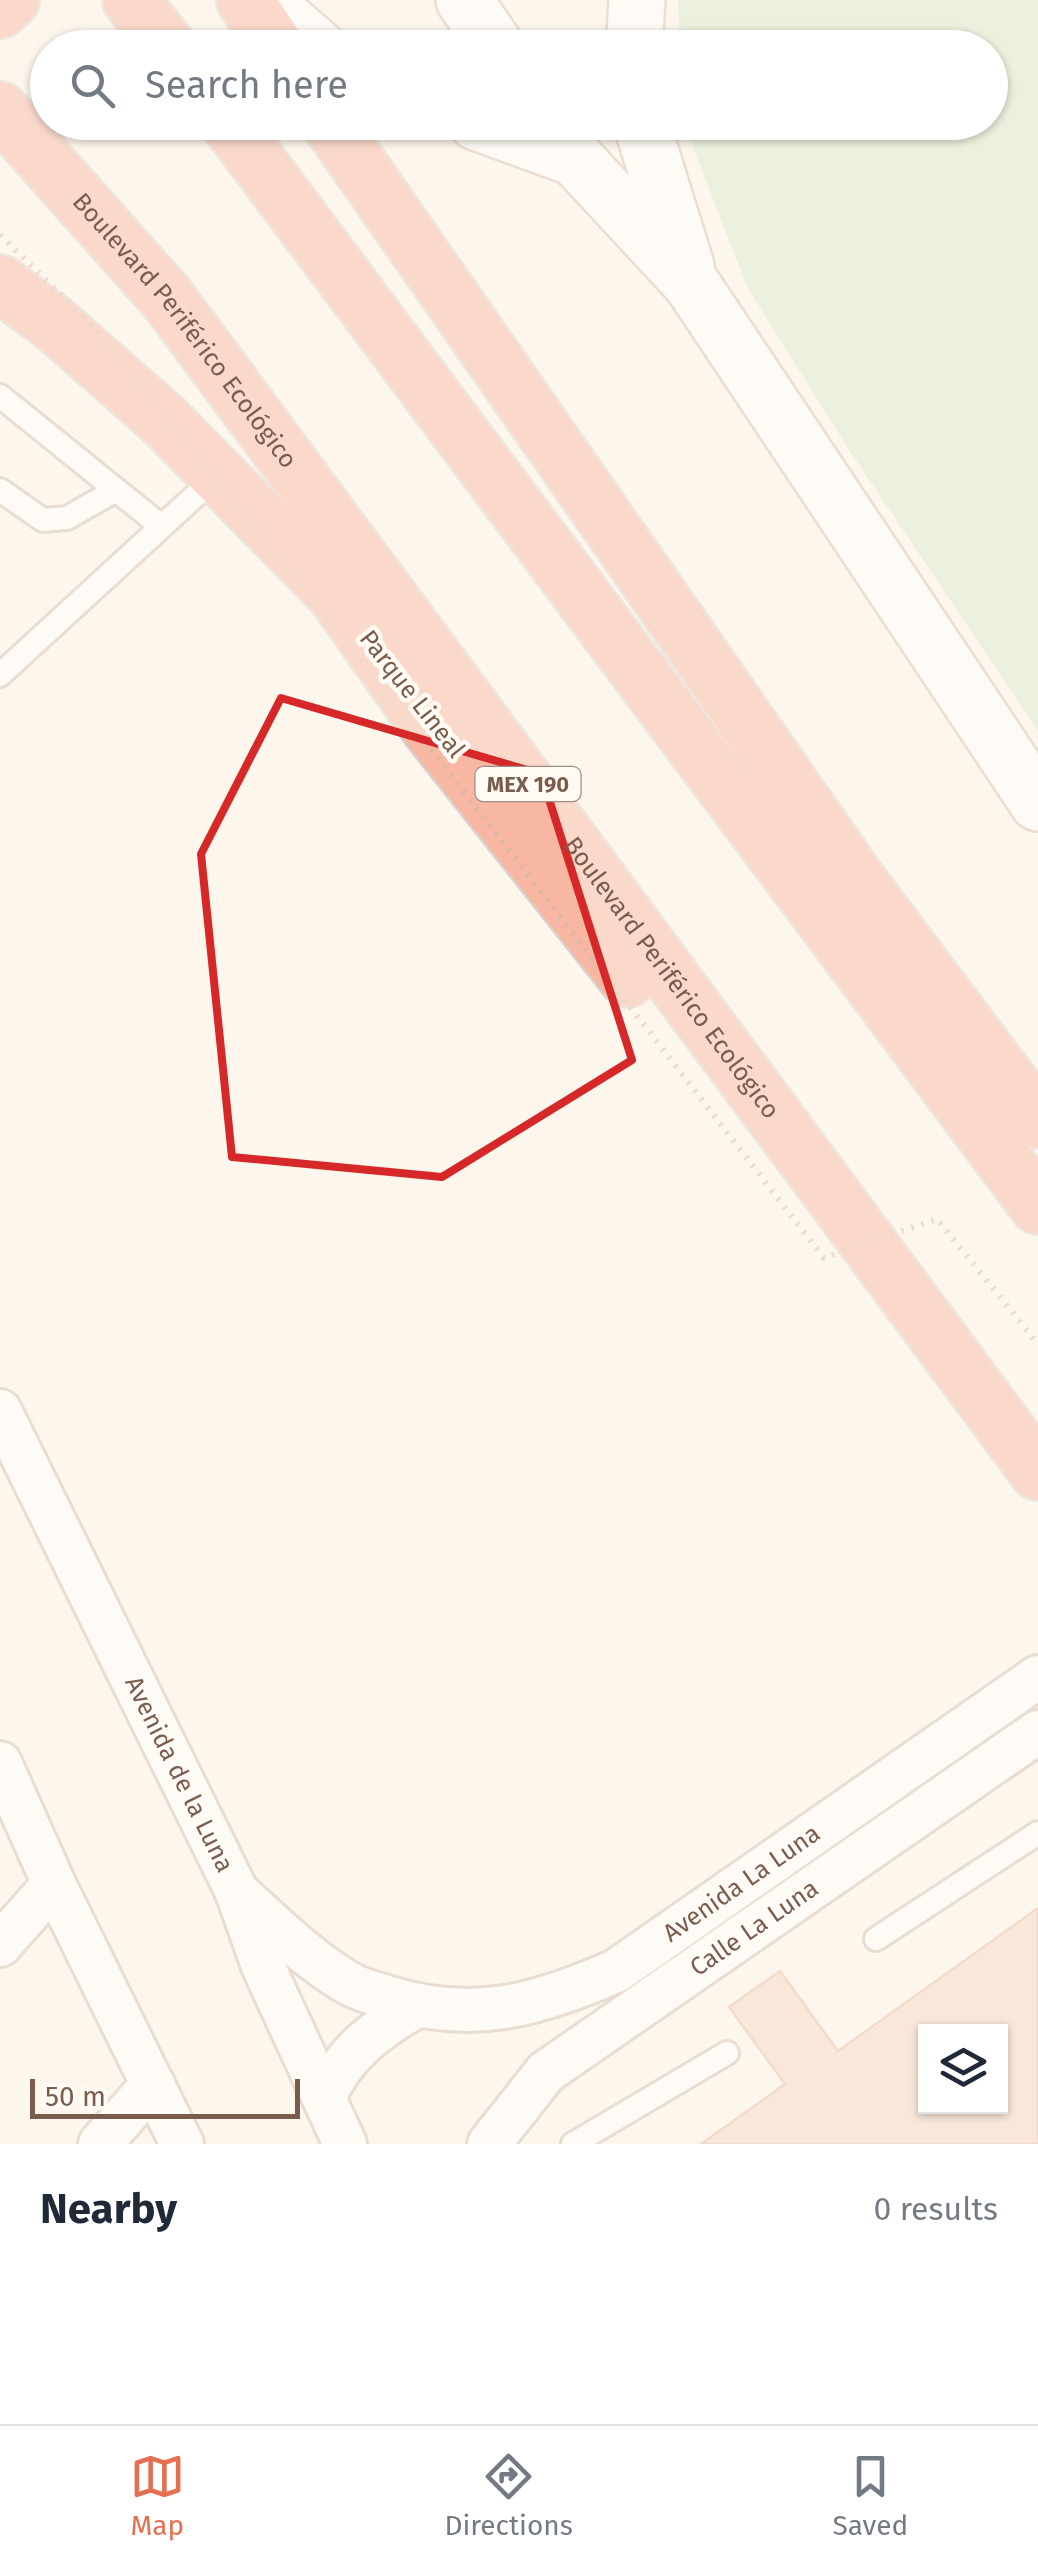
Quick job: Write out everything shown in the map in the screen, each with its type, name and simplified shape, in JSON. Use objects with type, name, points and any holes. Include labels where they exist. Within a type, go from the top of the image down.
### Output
[{"type":"highway","points":[[0,10],[10,0]]},
{"type":"highway","points":[[245,0],[265,30]]},
{"type":"highway","name":"Boulevard Periférico Ecológico","points":[[0,110],[167,298],[1038,1472]]},
{"type":"highway","points":[[241,140],[1038,1206]]},
{"type":"highway","points":[[342,140],[854,874],[1038,1120]]},
{"type":"highway","points":[[1,275],[114,374],[219,474],[335,594],[431,730],[672,1036],[930,1382],[1022,1499],[1038,1512]]},
{"type":"street","points":[[264,0],[298,30]]},
{"type":"street","points":[[464,0],[485,30]]},
{"type":"street","points":[[635,30],[637,0]]},
{"type":"street","points":[[562,140],[691,283],[1038,803]]},
{"type":"street","points":[[647,140],[691,283]]},
{"type":"street","name":"Avenida de la Luna","points":[[0,1411],[237,1892],[264,1966],[345,2144]]},
{"type":"street","name":"Avenida La Luna","points":[[237,1892],[300,1949],[352,1986],[417,2006],[459,2011],[506,2009],[556,1997],[616,1971],[1038,1677]]},
{"type":"street","name":"Calle La Luna","points":[[489,2144],[546,2072],[1038,1732]]},
{"type":"street","points":[[0,1763],[54,1884],[182,2144]]},
{"type":"street","points":[[0,1944],[54,1884]]},
{"type":"street","points":[[324,2098],[354,2050],[379,2027],[417,2006]]},
{"type":"street","points":[[100,2144],[153,2084]]},
{"type":"lane","points":[[0,396],[161,526]]},
{"type":"lane","points":[[0,675],[219,474]]},
{"type":"lane","points":[[0,490],[43,520],[67,518],[116,490]]},
{"type":"lane","points":[[876,1939],[1038,1833]]},
{"type":"lane","points":[[573,2144],[727,2052]]},
{"type":"path","name":"Parque Lineal","points":[[1,275],[87,320],[450,774],[824,1258],[937,1219],[1038,1344]]},
{"type":"highlighted area","points":[[281,698],[541,774],[632,1060],[442,1177],[232,1157],[201,854]]},
{"type":"green space","points":[[678,0],[1038,0],[1038,731],[849,450],[747,287],[691,140],[1008,140],[1008,30],[679,30]]},
{"type":"building","points":[[1038,1908],[1038,2144],[701,2144],[785,2084],[729,2007],[780,1971],[838,2051]]}]
